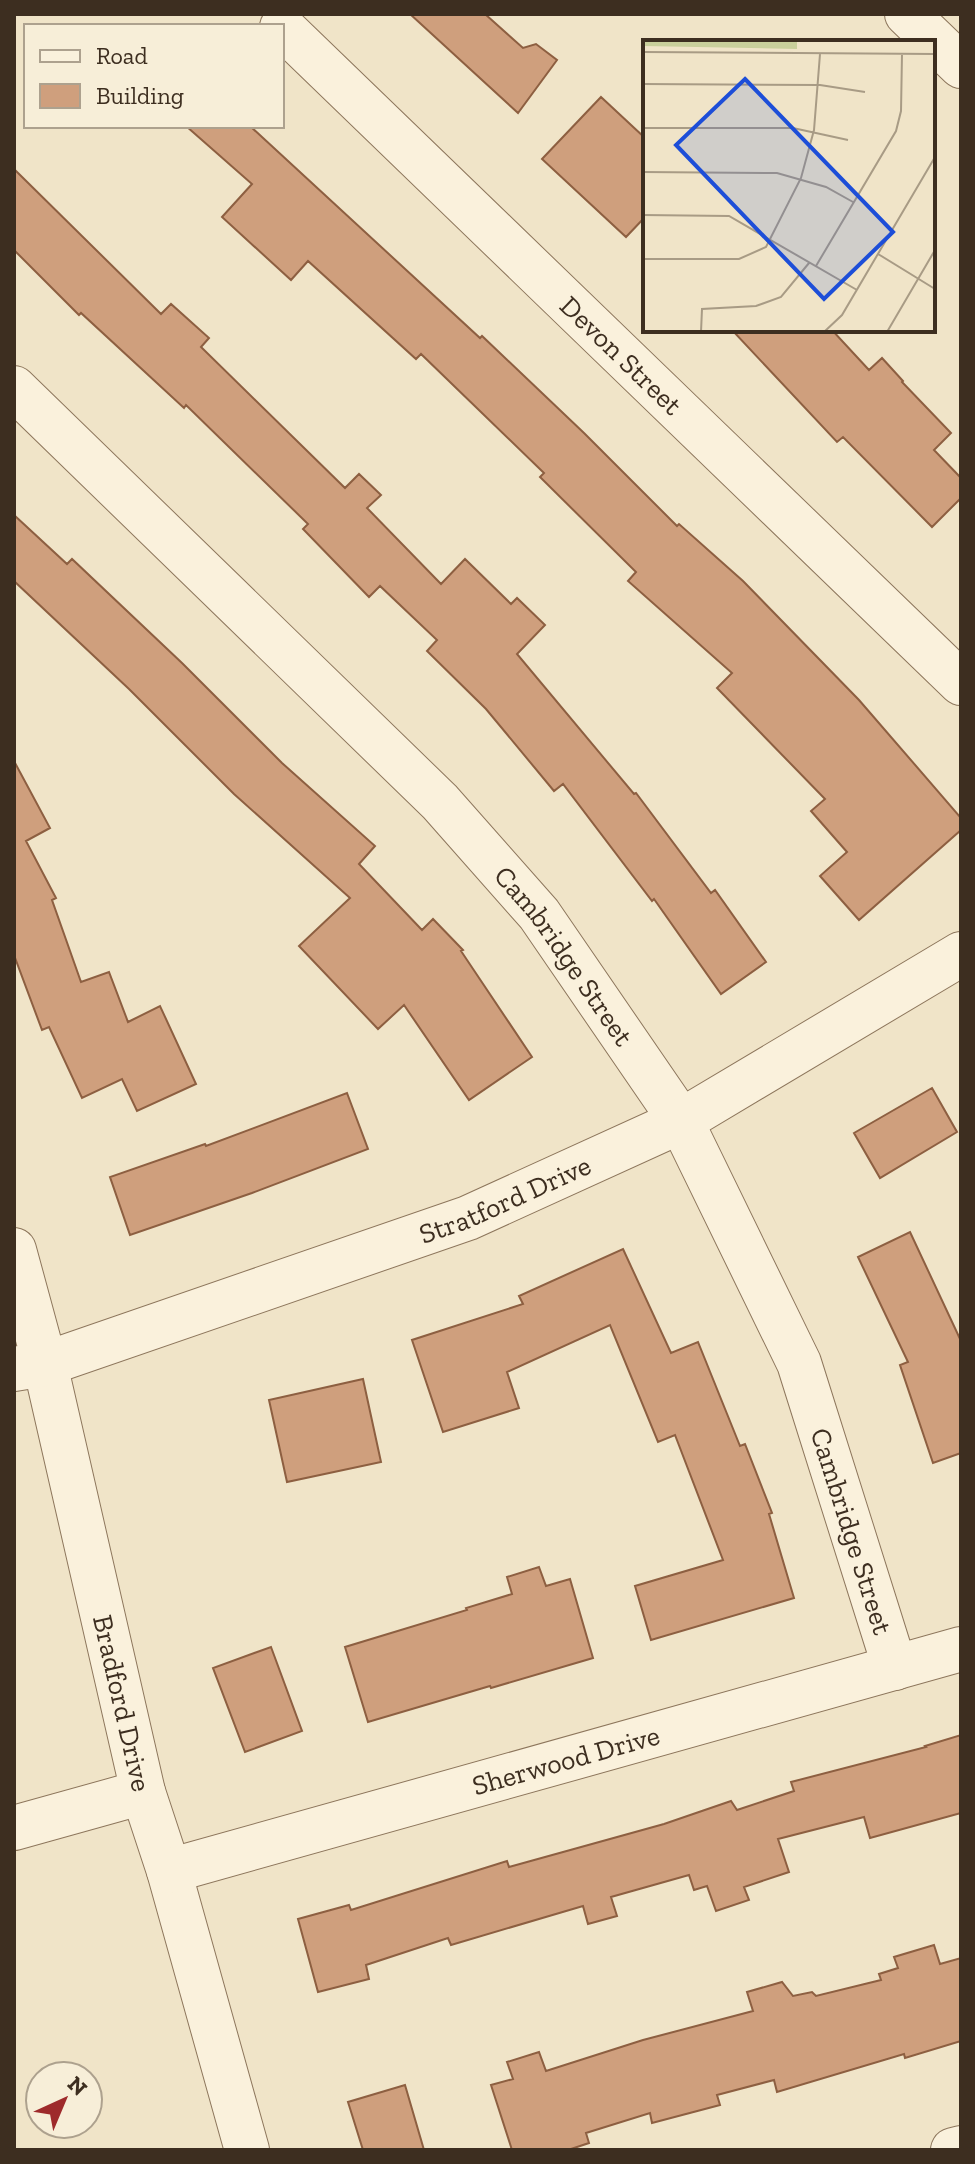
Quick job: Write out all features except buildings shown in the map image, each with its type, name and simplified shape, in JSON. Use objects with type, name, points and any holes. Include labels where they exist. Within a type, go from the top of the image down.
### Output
[{"type":"street","points":[[907,14],[934,40]]},
{"type":"street","name":"Devon Street","points":[[284,28],[961,683]]},
{"type":"street","points":[[935,41],[961,66]]},
{"type":"street","name":"Cambridge Street","points":[[14,388],[440,802],[539,914],[681,1121],[799,1363],[895,1668]]},
{"type":"street","name":"Stratford Drive","points":[[29,1366],[468,1218],[681,1121],[961,954]]},
{"type":"street","name":"Bradford Drive","points":[[14,1250],[29,1366],[143,1792],[169,1871],[247,2150]]},
{"type":"street","name":"Sherwood Drive","points":[[169,1871],[961,1649]]},
{"type":"street","points":[[14,1828],[143,1792]]},
{"type":"street","points":[[953,2150],[961,2148]]}]
